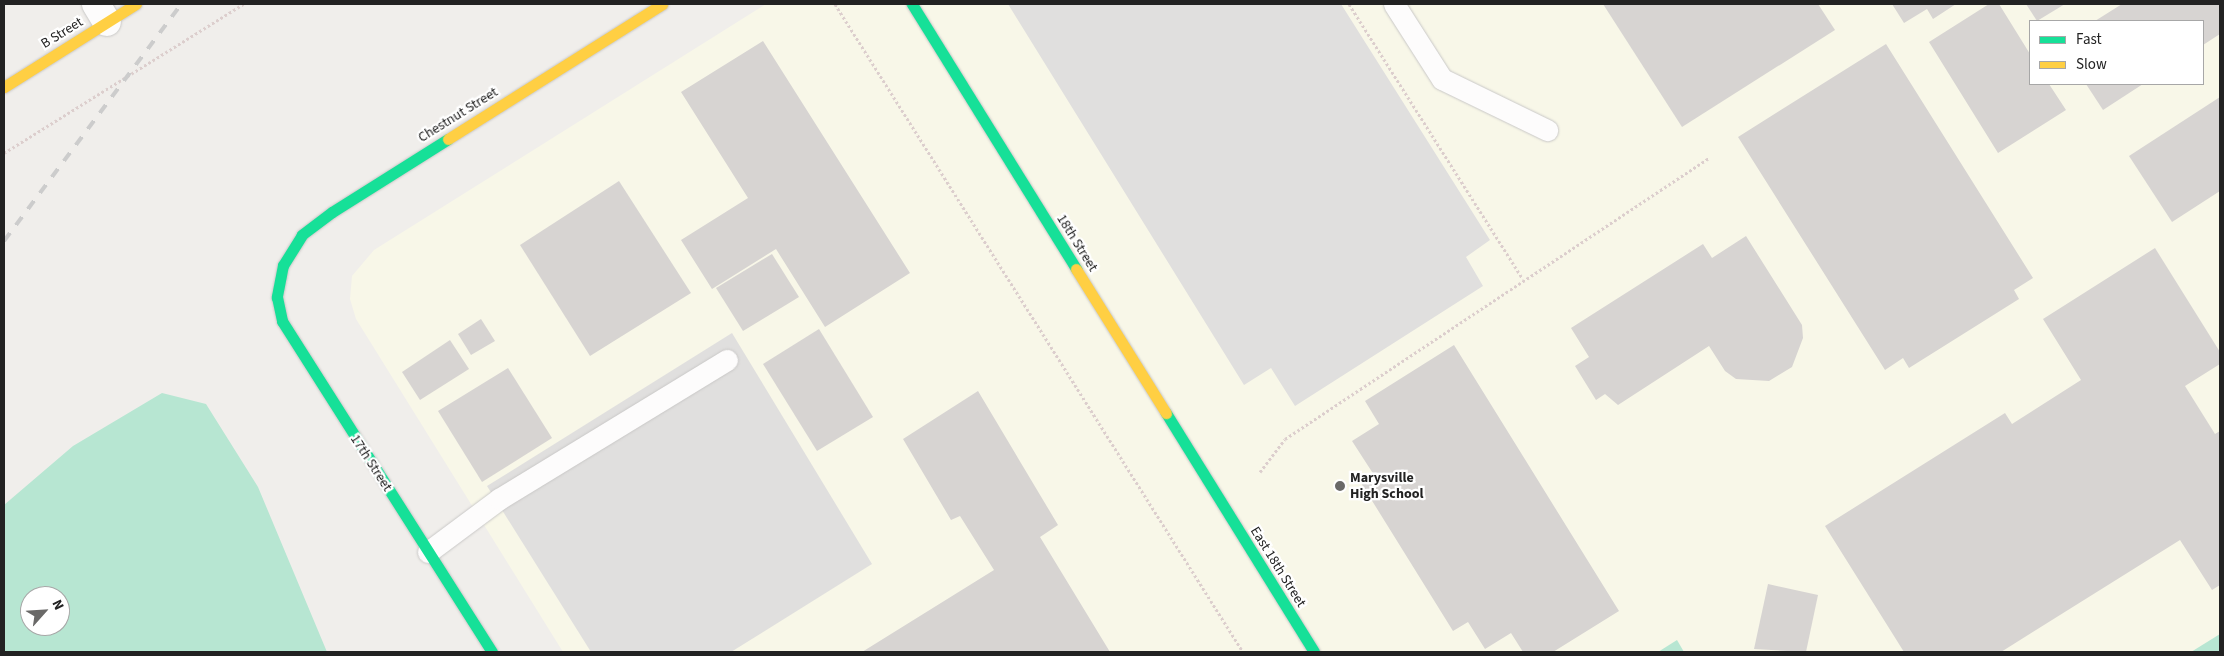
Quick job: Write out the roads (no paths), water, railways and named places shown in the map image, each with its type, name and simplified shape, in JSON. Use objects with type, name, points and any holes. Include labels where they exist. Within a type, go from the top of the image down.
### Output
[{"type":"main road","name":"B Street","points":[[4,87],[101,13],[136,4]]},
{"type":"main road","name":"Chestnut Street","points":[[283,265],[302,235],[332,212],[662,4]]},
{"type":"main road","name":"18th Street","points":[[912,4],[1217,498]]},
{"type":"main road","name":"17th Street","points":[[283,265],[277,297],[282,321],[492,652]]},
{"type":"main road","name":"East 18th Street","points":[[1217,498],[1314,652]]},
{"type":"lane","points":[[1394,4],[1442,79],[1547,130]]},
{"type":"lane","points":[[428,552],[499,499],[727,360]]},
{"type":"railway","points":[[4,241],[181,4]]},
{"type":"place","name":"Marysville High School","points":[[1340,486]]}]
